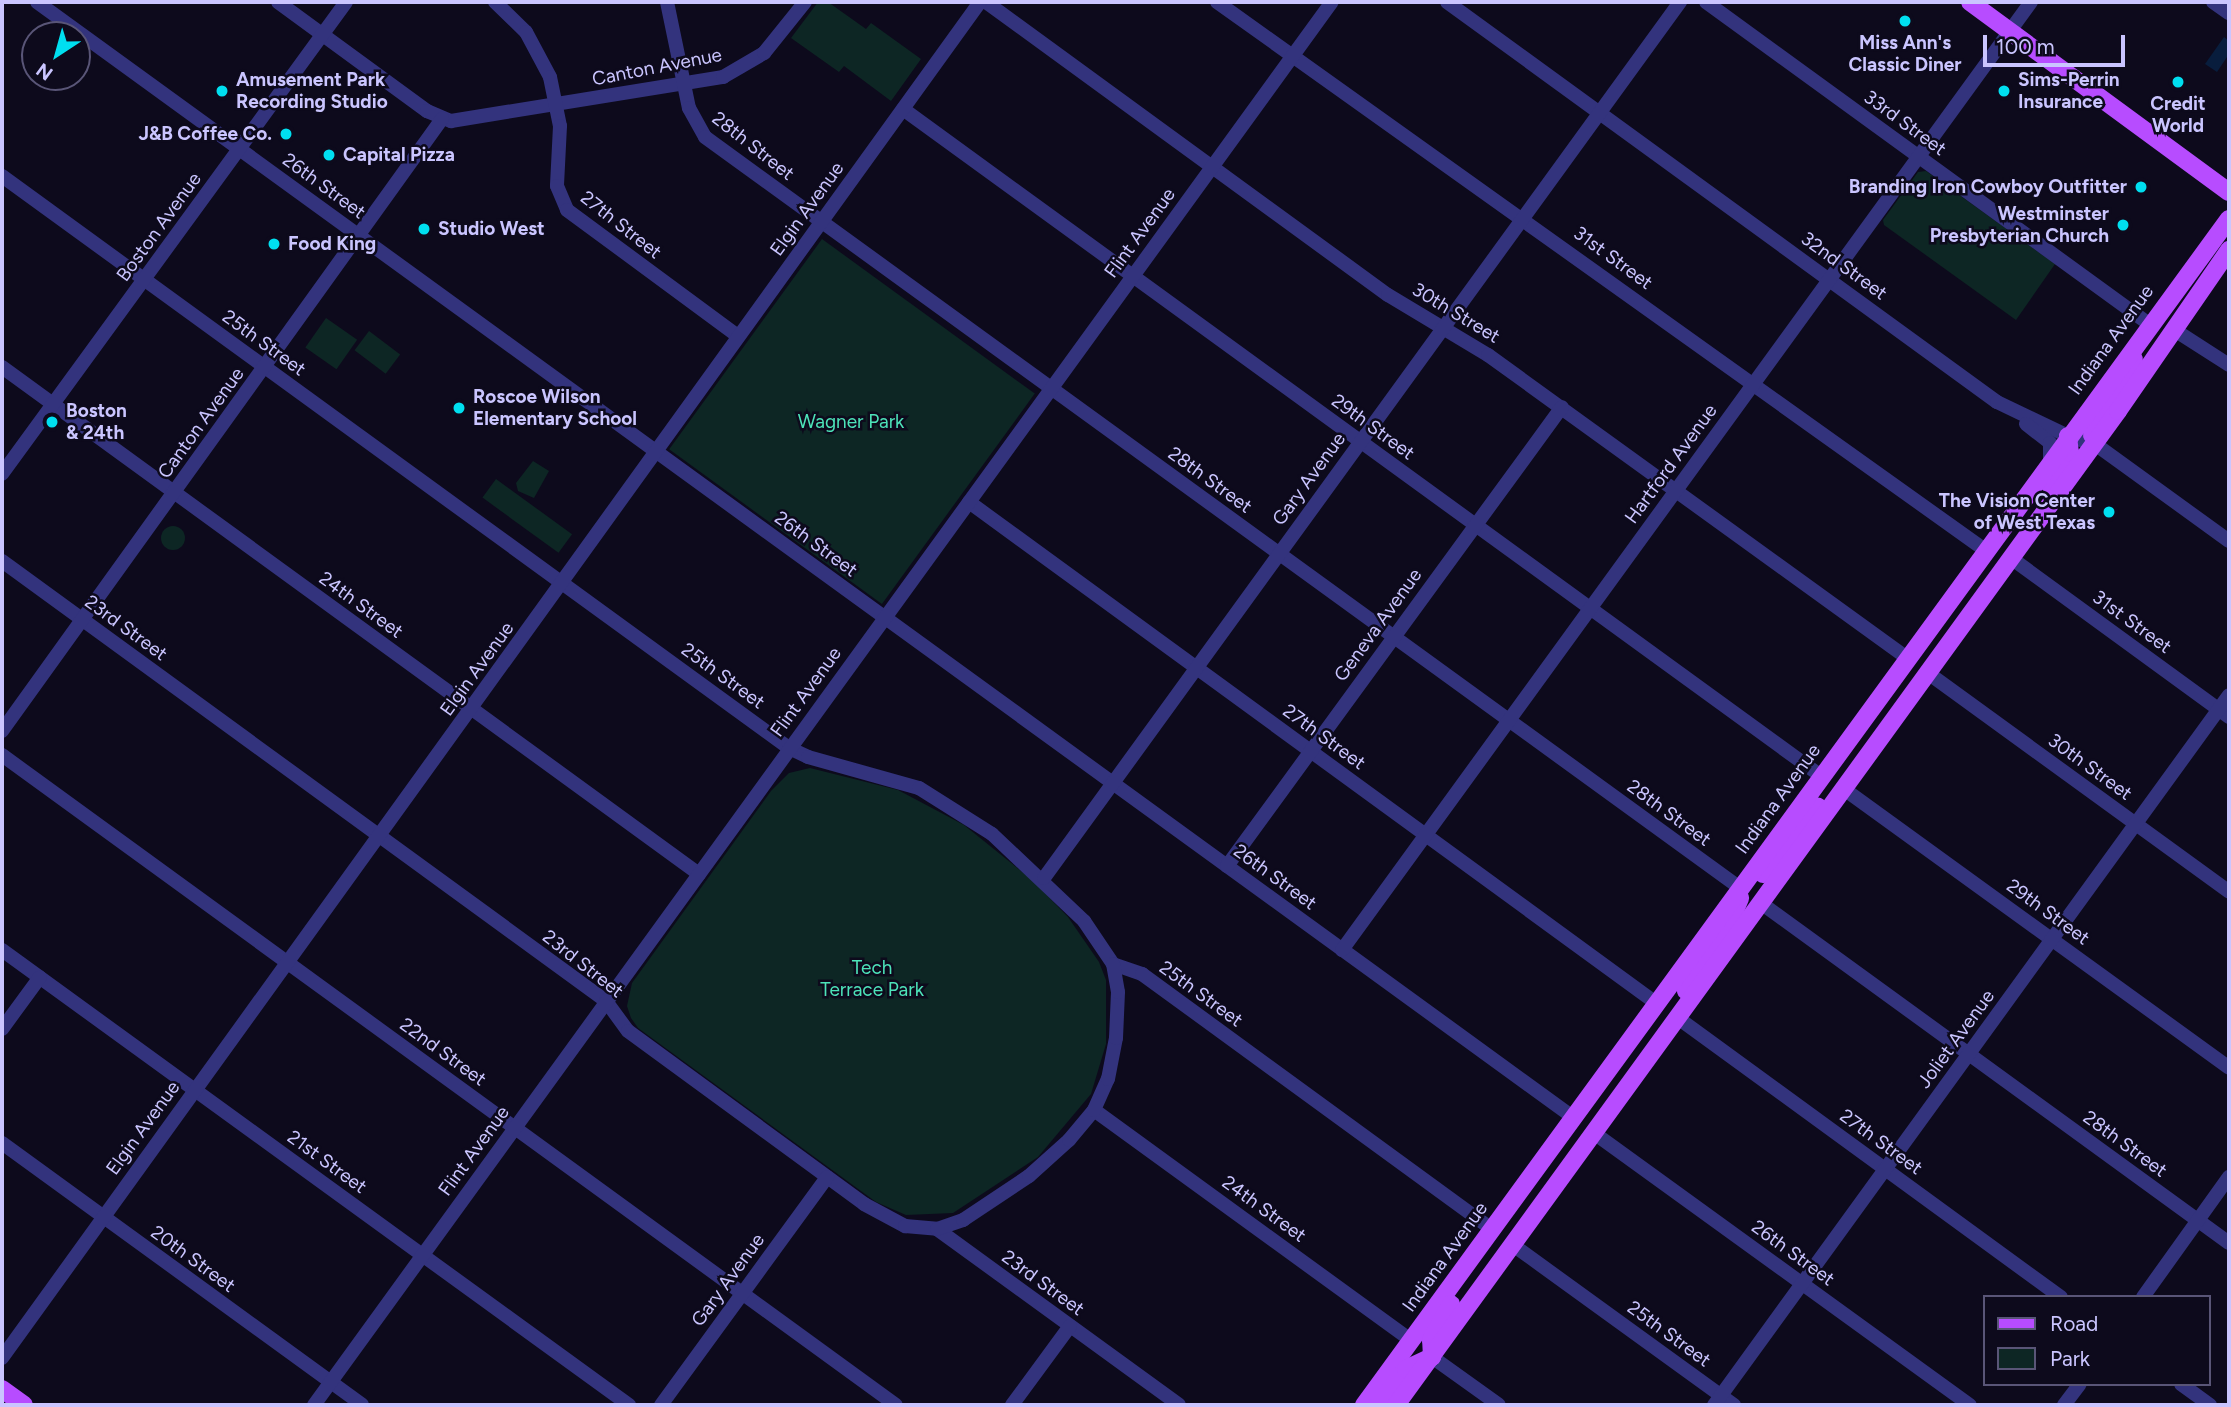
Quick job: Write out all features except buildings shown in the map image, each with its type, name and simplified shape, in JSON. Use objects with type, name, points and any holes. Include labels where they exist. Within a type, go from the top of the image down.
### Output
[{"type":"main road","points":[[1970,2],[2181,153],[2187,163],[2229,192]]},
{"type":"main road","points":[[2181,153],[2193,155],[2229,181]]},
{"type":"main road","name":"Indiana Avenue","points":[[1364,1405],[2149,324],[2229,219]]},
{"type":"main road","points":[[1396,1405],[2095,443],[2229,250]]},
{"type":"main road","points":[[2095,443],[2094,425],[2127,374],[2149,324]]},
{"type":"main road","points":[[2011,558],[2033,509],[2067,461],[2068,436]]},
{"type":"main road","points":[[1678,1018],[1693,976],[1740,902],[1740,888],[1758,881],[1820,803],[1844,789]]},
{"type":"main road","points":[[1432,1357],[1431,1340],[1439,1323],[1483,1258],[1492,1229]]},
{"type":"main road","points":[[1378,1405],[1406,1369],[1432,1357]]},
{"type":"main road","points":[[2,1389],[24,1405]]},
{"type":"street","name":"26th Street","points":[[37,2],[1573,1117]]},
{"type":"street","points":[[278,2],[442,119]]},
{"type":"street","name":"Boston Avenue","points":[[2,474],[346,2]]},
{"type":"street","points":[[495,2],[534,44],[558,105]]},
{"type":"street","points":[[667,2],[685,84]]},
{"type":"street","name":"Canton Avenue","points":[[2,731],[442,119],[558,105],[723,77],[750,64],[774,44],[805,2]]},
{"type":"street","name":"Elgin Avenue","points":[[2,1358],[472,709],[654,450],[980,2]]},
{"type":"street","name":"30th Street","points":[[986,2],[1388,295],[1443,327],[1562,407],[1907,657]]},
{"type":"street","name":"31st Street","points":[[1217,2],[1521,221],[1561,244],[1985,550]]},
{"type":"street","name":"Flint Avenue","points":[[314,1405],[1332,2]]},
{"type":"street","name":"32nd Street","points":[[1447,2],[1997,402],[2068,436],[2095,443],[2229,541]]},
{"type":"street","name":"Gary Avenue","points":[[1044,878],[1680,2]]},
{"type":"street","name":"33rd Street","points":[[1706,2],[2149,324]]},
{"type":"street","name":"Hartford Avenue","points":[[1342,950],[2031,2]]},
{"type":"street","points":[[2213,2],[2229,13]]},
{"type":"street","name":"28th Street","points":[[685,84],[694,123],[705,137],[1740,888]]},
{"type":"street","name":"27th Street","points":[[558,105],[557,186],[567,210],[738,336]]},
{"type":"street","name":"29th Street","points":[[903,109],[1821,776]]},
{"type":"street","name":"25th Street","points":[[2,176],[789,748],[808,757],[919,788],[992,834],[1044,878],[1084,921],[1113,964],[1142,974],[1492,1229]]},
{"type":"street","points":[[2173,329],[2229,365]]},
{"type":"street","name":"24th Street","points":[[2,367],[699,874]]},
{"type":"street","points":[[1997,402],[2047,441],[2050,460]]},
{"type":"street","name":"Geneva Avenue","points":[[1227,866],[1562,407]]},
{"type":"street","name":"27th Street","points":[[969,502],[1656,1003]]},
{"type":"street","name":"31st Street","points":[[2011,558],[2224,713]]},
{"type":"street","name":"23rd Street","points":[[2,561],[606,1001],[628,1031],[827,1177],[890,1220],[937,1229],[1179,1405]]},
{"type":"street","name":"30th Street","points":[[1928,673],[2229,892]]},
{"type":"street","name":"Joliet Avenue","points":[[1718,1400],[2136,824],[2224,713],[2229,695]]},
{"type":"street","name":"22nd Street","points":[[2,755],[896,1405]]},
{"type":"street","name":"29th Street","points":[[1844,789],[2229,1068]]},
{"type":"street","name":"28th Street","points":[[1761,903],[2229,1243]]},
{"type":"street","name":"21st Street","points":[[2,950],[629,1405]]},
{"type":"street","points":[[937,1229],[963,1220],[1029,1176],[1069,1140],[1094,1110],[1108,1079],[1116,1038],[1118,992],[1113,964]]},
{"type":"street","points":[[2,1029],[40,977]]},
{"type":"street","name":"27th Street","points":[[1678,1018],[2058,1295]]},
{"type":"street","name":"24th Street","points":[[1094,1110],[1411,1340]]},
{"type":"street","name":"26th Street","points":[[1594,1133],[1970,1405]]},
{"type":"street","name":"20th Street","points":[[2,1143],[362,1405]]},
{"type":"street","name":"Gary Avenue","points":[[661,1405],[827,1177]]},
{"type":"street","points":[[2144,1295],[2229,1177]]},
{"type":"street","name":"25th Street","points":[[1513,1245],[1718,1400],[1734,1405]]},
{"type":"street","points":[[1013,1405],[1070,1326]]},
{"type":"street","points":[[1432,1357],[1499,1405]]},
{"type":"street","points":[[2064,1405],[2078,1386]]},
{"type":"street","points":[[2185,1386],[2210,1405]]},
{"type":"green space","points":[[818,2],[828,2],[866,29],[871,23],[921,59],[891,101],[844,66],[839,72],[791,38]]},
{"type":"green space","points":[[1926,171],[2055,264],[2016,320],[1884,225],[1883,220],[1918,172]]},
{"type":"green space","name":"Wagner Park","points":[[822,239],[1035,394],[882,604],[669,449]]},
{"type":"green space","points":[[326,318],[357,340],[336,369],[305,347]]},
{"type":"green space","points":[[369,331],[400,354],[386,374],[355,350]]},
{"type":"green space","points":[[533,461],[549,471],[534,498],[518,491],[516,483]]},
{"type":"green space","points":[[496,479],[572,534],[559,553],[482,498]]},
{"type":"green space","points":[[173,526],[182,529],[185,538],[182,547],[173,550],[164,547],[161,538],[164,529]]},
{"type":"green space","name":"Tech Terrace Park","points":[[810,768],[898,790],[964,825],[1031,879],[1068,917],[1099,962],[1106,980],[1106,1044],[1091,1094],[1038,1157],[953,1213],[906,1215],[876,1202],[638,1028],[627,1006],[632,983],[771,791],[789,773]]},
{"type":"water","points":[[2224,37],[2229,41],[2229,54],[2217,72],[2205,64]]},
{"type":"place","name":"Miss Ann's Classic Diner","points":[[1905,21]]},
{"type":"place","name":"Credit World","points":[[2178,82]]},
{"type":"place","name":"Amusement Park Recording Studio","points":[[222,91]]},
{"type":"place","name":"Sims-Perrin Insurance","points":[[2004,91]]},
{"type":"place","name":"J&B Coffee Co.","points":[[286,134]]},
{"type":"place","name":"Capital Pizza","points":[[329,155]]},
{"type":"place","name":"Branding Iron Cowboy Outfitter","points":[[2141,187]]},
{"type":"place","name":"Westminster Presbyterian Church","points":[[2123,225]]},
{"type":"place","name":"Studio West","points":[[424,229]]},
{"type":"place","name":"Food King","points":[[274,244]]},
{"type":"place","name":"Roscoe Wilson Elementary School","points":[[459,408]]},
{"type":"place","name":"Boston & 24th","points":[[52,422]]},
{"type":"place","name":"The Vision Center of West Texas","points":[[2109,512]]}]
